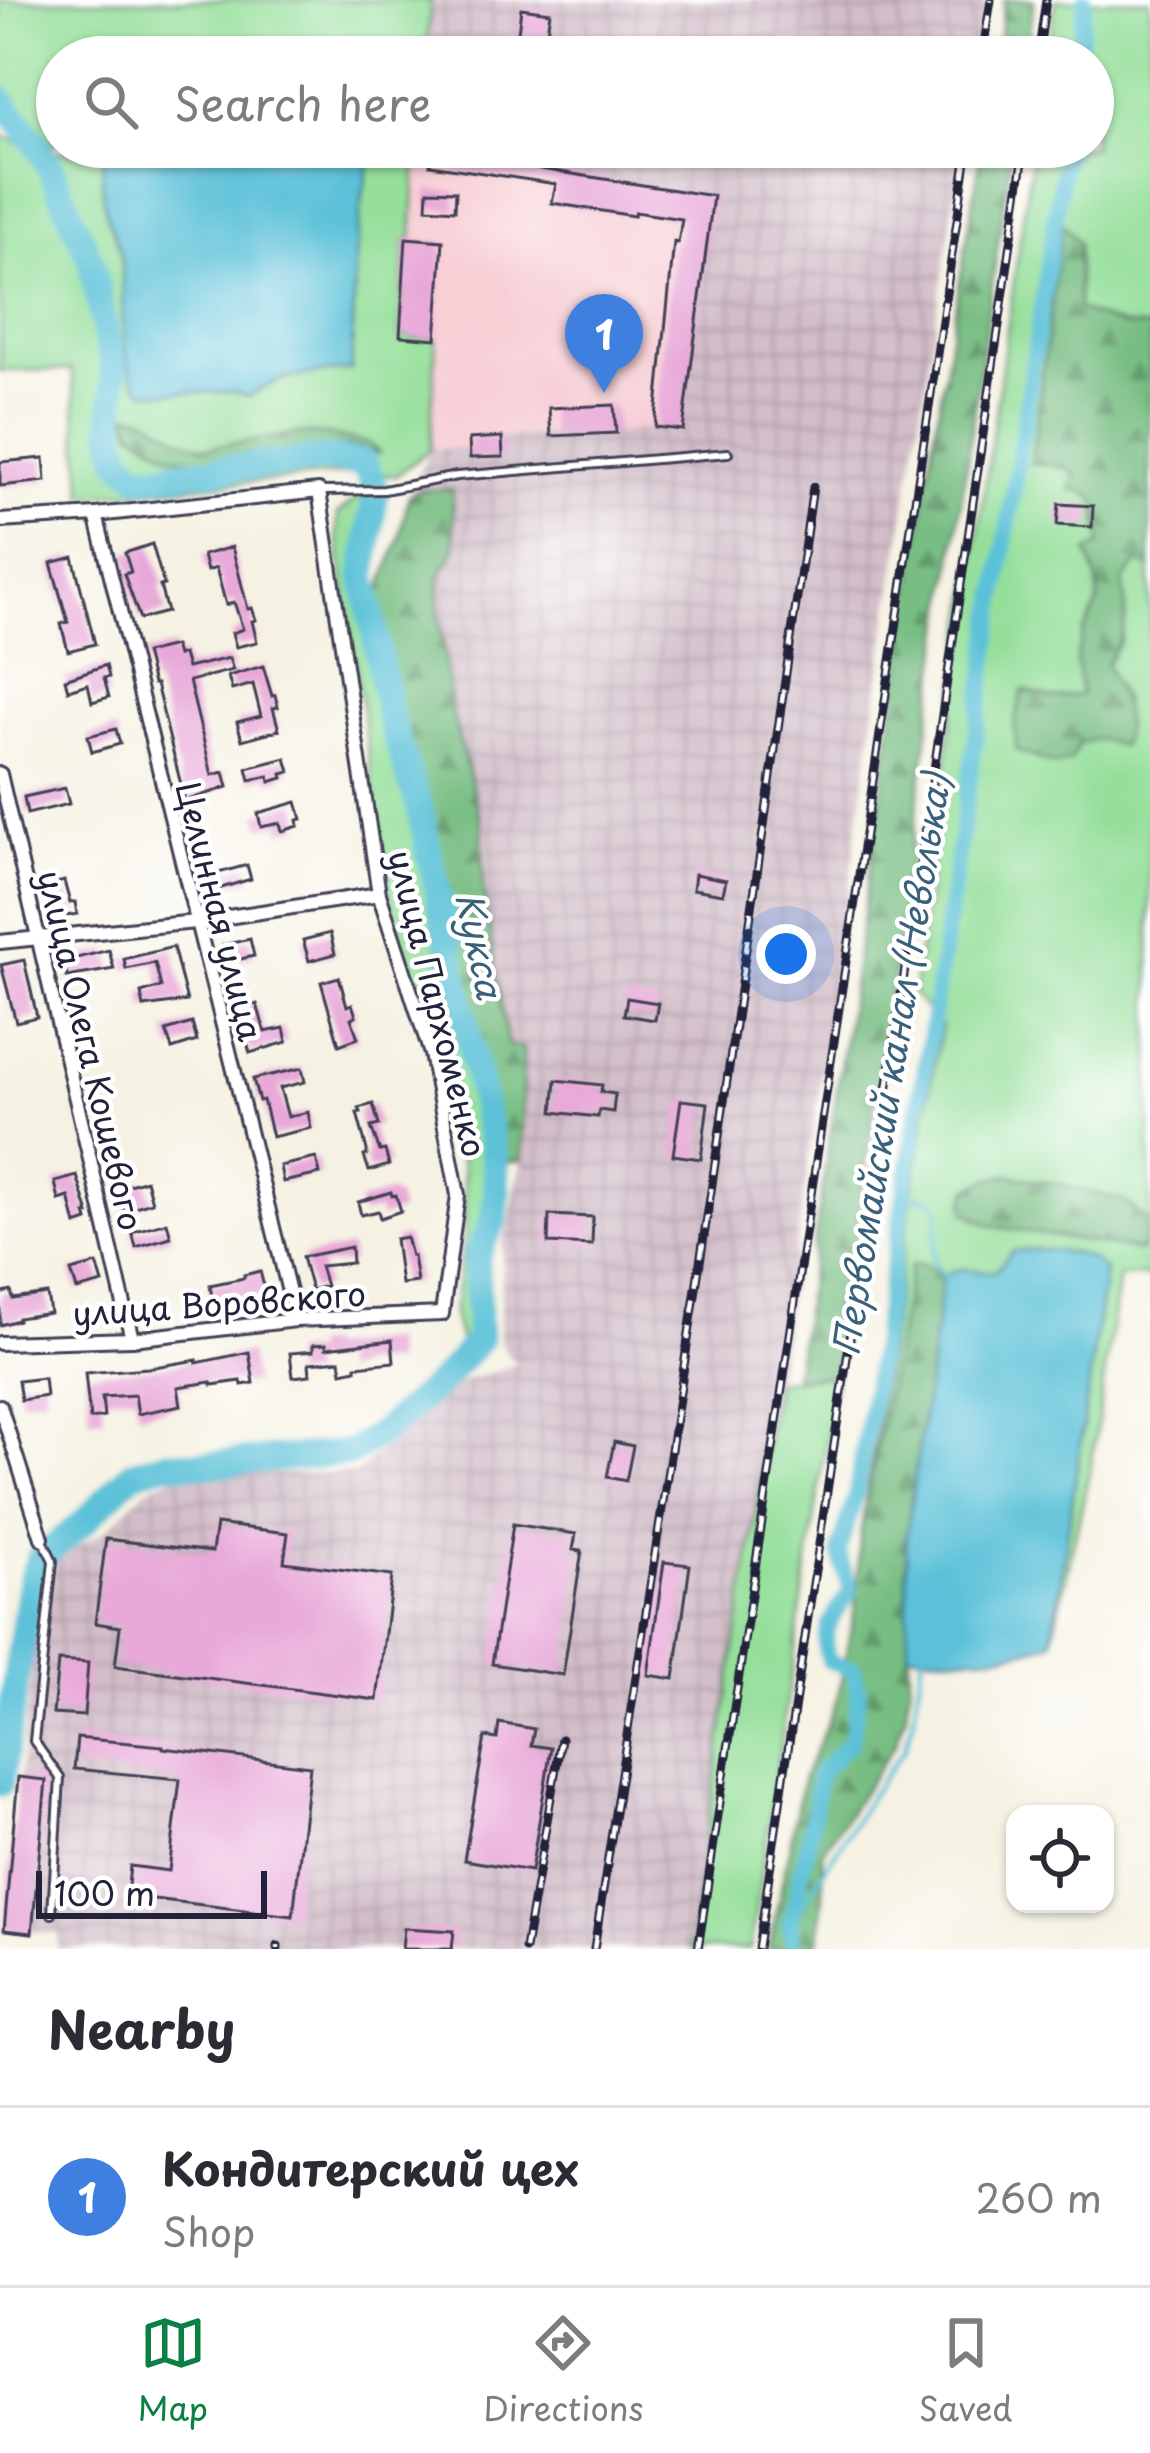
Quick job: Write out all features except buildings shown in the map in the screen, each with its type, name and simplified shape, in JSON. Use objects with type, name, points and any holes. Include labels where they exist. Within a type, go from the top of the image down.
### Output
[{"type":"street","points":[[0,521],[319,491]]},
{"type":"street","name":"улица Пархоменко","points":[[319,491],[379,894],[431,1054],[458,1195],[442,1314]]},
{"type":"street","name":"Целинная улица","points":[[96,515],[296,1320]]},
{"type":"street","name":"улица Олега Кошевого","points":[[0,774],[132,1339]]},
{"type":"street","points":[[0,942],[195,922],[379,894]]},
{"type":"street","name":"улица Воровского","points":[[0,1343],[132,1339],[296,1320],[442,1314]]},
{"type":"street","points":[[0,1406],[42,1538]]},
{"type":"lane","points":[[319,491],[384,490],[457,476],[728,453]]},
{"type":"lane","points":[[42,1538],[52,1559],[34,1741],[60,1778],[52,1914]]},
{"type":"shaded area","points":[[431,0],[986,0],[980,36],[428,36]]},
{"type":"shaded area","points":[[416,168],[537,168],[713,196],[683,430],[655,427],[502,437],[503,457],[470,458],[469,448],[430,449],[436,340],[400,336],[406,239],[412,238]]},
{"type":"shaded area","points":[[537,168],[960,168],[689,1949],[59,1949],[59,1933],[4,1930],[41,1572],[46,1564],[108,1529],[146,1489],[173,1477],[355,1474],[456,1384],[517,1364],[499,1339],[503,1244],[524,1152],[523,1048],[508,1046],[483,889],[482,824],[451,709],[438,607],[440,575],[455,550],[421,489],[409,495],[430,449],[469,448],[470,458],[502,457],[502,437],[655,427],[682,430],[713,196]]},
{"type":"green space","points":[[0,0],[431,0],[428,36],[36,36],[36,132],[0,89]]},
{"type":"green space","points":[[1004,0],[1034,0],[1028,36],[1000,36]]},
{"type":"green space","points":[[1056,0],[1150,0],[1150,328],[1123,326],[1077,310],[1078,243],[1062,224],[1031,462],[1062,466],[1077,477],[1096,500],[1101,544],[1087,553],[1097,578],[1098,604],[1084,630],[1082,695],[1052,698],[1023,690],[1017,751],[1056,765],[1071,760],[1079,743],[1098,739],[1124,702],[1106,665],[1121,640],[1123,581],[1139,561],[1150,567],[1150,1276],[1119,1277],[1092,1460],[1052,1642],[1105,1271],[963,1269],[943,1274],[923,1265],[911,1266],[860,1537],[941,1026],[913,994],[1030,168],[1114,168],[1114,36],[1050,36]],"holes":[[[1008,1175],[1124,1201],[1141,1251],[975,1219]]]},
{"type":"green space","points":[[0,135],[36,147],[36,168],[104,168],[106,211],[120,250],[122,314],[146,392],[235,392],[250,397],[285,379],[351,370],[358,228],[369,168],[416,168],[400,336],[436,339],[430,449],[396,476],[359,473],[84,496],[72,370],[0,371]],"holes":[[[128,415],[204,447],[308,434],[378,452],[349,446],[173,456],[132,431]]]},
{"type":"green space","points":[[979,168],[1009,168],[836,1375],[794,1379],[930,462]]},
{"type":"green space","points":[[1062,223],[1078,243],[1078,310],[1123,326],[1150,328],[1150,567],[1138,562],[1123,581],[1124,624],[1106,664],[1125,715],[1121,746],[1098,739],[1079,743],[1071,760],[1056,765],[1017,751],[1014,724],[1023,690],[1052,698],[1081,695],[1076,659],[1098,604],[1097,578],[1087,552],[1101,544],[1096,500],[1070,489],[1076,475],[1065,466],[1031,463]]},
{"type":"green space","points":[[128,414],[146,417],[205,448],[297,434],[331,435],[367,443],[381,454],[349,446],[202,462],[173,456],[132,430]]},
{"type":"green space","points":[[452,489],[455,550],[440,575],[438,607],[451,709],[482,824],[483,889],[508,1046],[523,1048],[522,1160],[502,1162],[448,891],[397,718],[379,594],[409,495]]},
{"type":"green space","points":[[356,499],[367,499],[359,580],[388,735],[415,818],[488,1164],[485,1223],[471,1253],[472,1337],[461,1345],[453,1314],[465,1230],[463,1172],[454,1123],[387,887],[337,534],[338,514]]},
{"type":"green space","points":[[1008,1175],[1124,1201],[1146,1219],[1142,1251],[993,1226],[966,1212],[969,1188]]},
{"type":"green space","points":[[911,1265],[943,1274],[906,1537],[910,1684],[905,1717],[895,1744],[822,1852],[817,1949],[769,1949],[803,1777],[839,1692],[856,1601],[860,1537]]},
{"type":"green space","points":[[836,1375],[750,1949],[689,1949],[776,1381]]},
{"type":"water","points":[[102,168],[369,168],[358,228],[351,370],[284,379],[250,397],[235,392],[146,392],[136,382],[125,349],[121,257],[102,189]]},
{"type":"water","points":[[1012,1251],[1082,1255],[1105,1271],[1052,1642],[981,1656],[908,1653],[906,1537],[943,1274],[963,1269],[995,1272]]},
{"type":"waterway","name":"Первомайский канал (Неволька)","points":[[1081,36],[1085,0]]},
{"type":"waterway","name":"Кукса","points":[[0,98],[36,144]]},
{"type":"waterway","name":"Кукса","points":[[0,1783],[31,1580],[39,1559],[132,1473],[166,1463],[215,1464],[350,1453],[386,1429],[479,1340],[476,1257],[494,1220],[497,1194],[494,1155],[419,806],[390,720],[364,575],[376,490],[364,463],[325,459],[140,477],[120,459],[113,431],[114,371],[91,261],[50,168]]},
{"type":"waterway","name":"Первомайский канал (Неволька)","points":[[794,1949],[790,1924],[819,1773],[850,1742],[859,1695],[854,1670],[829,1661],[825,1641],[829,1624],[850,1591],[839,1551],[856,1494],[1063,168]]},
{"type":"waterway","points":[[905,1192],[936,1201],[939,1214],[933,1263],[947,1278]]},
{"type":"waterway","points":[[790,1924],[904,1749],[923,1654]]},
{"type":"railway","points":[[985,36],[991,0]]},
{"type":"railway","points":[[1041,36],[1046,0]]},
{"type":"railway","points":[[698,1949],[965,168]]},
{"type":"railway","points":[[758,1949],[1022,168]]},
{"type":"railway","points":[[594,1949],[813,487]]},
{"type":"railway","points":[[525,1949],[561,1739]]},
{"type":"place","name":"Кондитерский цех","points":[[604,393]]}]
